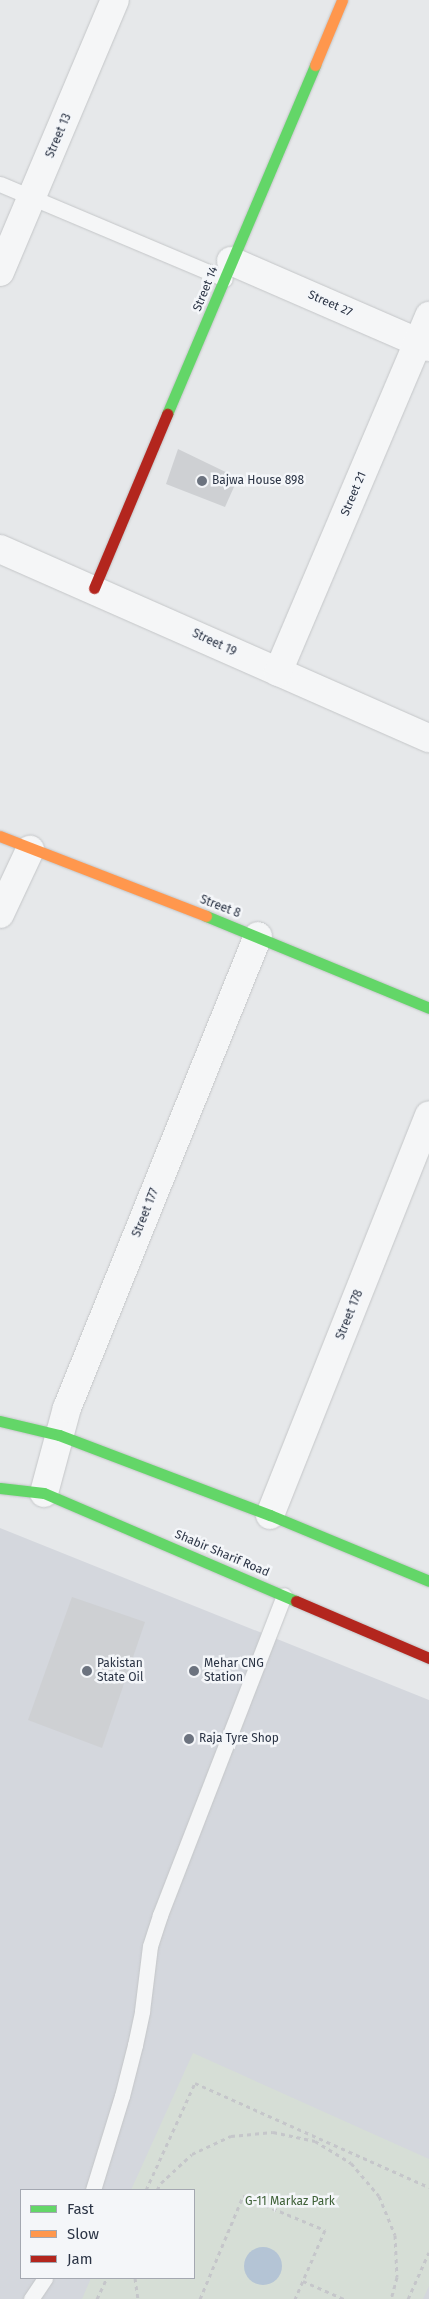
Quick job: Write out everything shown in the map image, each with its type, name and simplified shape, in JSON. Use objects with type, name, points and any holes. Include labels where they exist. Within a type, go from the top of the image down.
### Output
[{"type":"street","name":"Street 13","points":[[0,272],[116,0]]},
{"type":"street","name":"Street 14","points":[[94,588],[342,0]]},
{"type":"street","name":"Street 27","points":[[228,270],[424,345]]},
{"type":"street","name":"Street 21","points":[[278,672],[424,345],[429,316]]},
{"type":"street","name":"Street 19","points":[[0,549],[94,588],[429,738]]},
{"type":"street","name":"Street 8","points":[[0,836],[30,850],[258,936],[429,1008]]},
{"type":"street","points":[[0,914],[30,850]]},
{"type":"street","name":"Street 177","points":[[44,1493],[67,1408],[258,936]]},
{"type":"street","name":"Street 178","points":[[270,1516],[429,1115]]},
{"type":"street","points":[[0,1421],[59,1435],[270,1516],[429,1581]]},
{"type":"street","name":"Shabir Sharif Road","points":[[0,1488],[44,1493],[429,1658]]},
{"type":"lane","points":[[0,184],[228,270]]},
{"type":"lane","points":[[93,2189],[122,2096],[135,2045],[142,2011],[150,1946],[157,1923],[284,1595]]},
{"type":"lane","points":[[31,2299],[44,2279]]},
{"type":"path","points":[[146,2189],[195,2083],[429,2188]]},
{"type":"path","points":[[158,2189],[161,2183],[192,2154],[231,2136],[273,2132],[315,2141],[351,2163],[379,2196],[394,2235],[397,2277],[391,2299]]},
{"type":"path","points":[[200,2299],[243,2196],[325,2230],[295,2299]]},
{"type":"path","points":[[408,2299],[429,2252]]},
{"type":"path","points":[[97,2299],[107,2279]]},
{"type":"path","points":[[135,2279],[138,2299]]},
{"type":"path","points":[[303,2280],[344,2299]]},
{"type":"shaded area","points":[[0,1528],[429,1700],[429,2299],[0,2299]]},
{"type":"green space","name":"G-11 Markaz Park","points":[[193,2053],[429,2159],[429,2286],[423,2299],[82,2299],[91,2279],[195,2279],[195,2189],[131,2189]]},
{"type":"water","points":[[263,2247],[277,2252],[282,2266],[277,2280],[263,2285],[249,2280],[244,2266],[249,2252]]},
{"type":"building","name":"Bajwa House 898","points":[[178,449],[238,478],[225,507],[166,484]]},
{"type":"building","name":"Pakistan State Oil","points":[[72,1597],[145,1622],[102,1748],[28,1720]]},
{"type":"traffic: fast","points":[[167,414],[315,65]]},
{"type":"traffic: fast","points":[[206,916],[429,1008]]},
{"type":"traffic: fast","points":[[0,1421],[59,1435],[270,1515],[429,1581]]},
{"type":"traffic: fast","points":[[0,1488],[44,1493],[296,1601]]},
{"type":"traffic: slow","points":[[315,65],[342,0]]},
{"type":"traffic: slow","points":[[0,836],[206,916]]},
{"type":"traffic: jam","points":[[94,588],[167,414]]},
{"type":"traffic: jam","points":[[296,1601],[429,1658]]},
{"type":"place","name":"Bajwa House 898","points":[[202,481]]},
{"type":"place","name":"Pakistan State Oil","points":[[87,1671]]},
{"type":"place","name":"Mehar CNG Station","points":[[194,1671]]},
{"type":"place","name":"Raja Tyre Shop","points":[[189,1739]]}]
